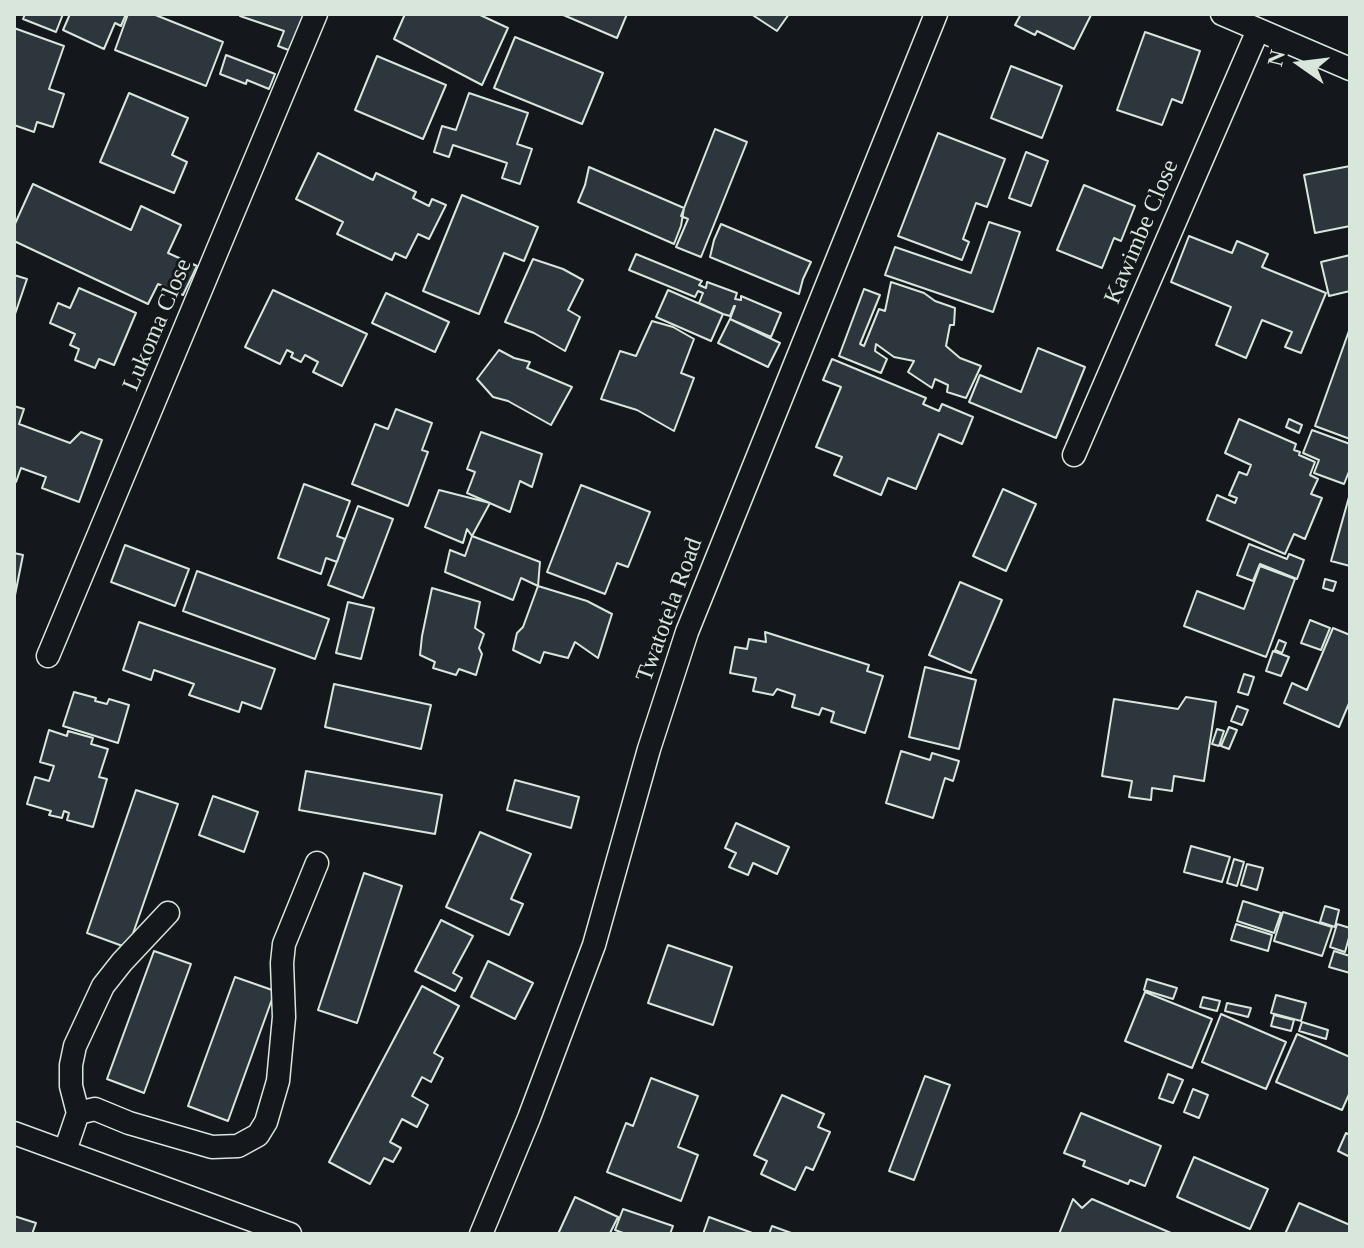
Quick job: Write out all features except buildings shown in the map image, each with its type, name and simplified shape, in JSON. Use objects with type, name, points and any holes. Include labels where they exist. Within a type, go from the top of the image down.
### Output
[{"type":"street","name":"Lukoma Close","points":[[48,656],[316,14]]},
{"type":"street","name":"Twatotela Road","points":[[481,1234],[529,1118],[594,945],[649,749],[687,632],[936,14]]},
{"type":"street","points":[[1222,14],[1350,69]]},
{"type":"street","name":"Kawimbe Close","points":[[1074,455],[1258,30]]},
{"type":"street","points":[[78,1113],[95,1109],[129,1123],[212,1147],[238,1146],[258,1135],[266,1122],[278,1081],[284,1017],[284,944],[317,863]]},
{"type":"street","points":[[65,1151],[78,1113],[71,1086],[75,1046],[103,986],[168,913]]},
{"type":"street","points":[[14,1133],[290,1234]]}]
